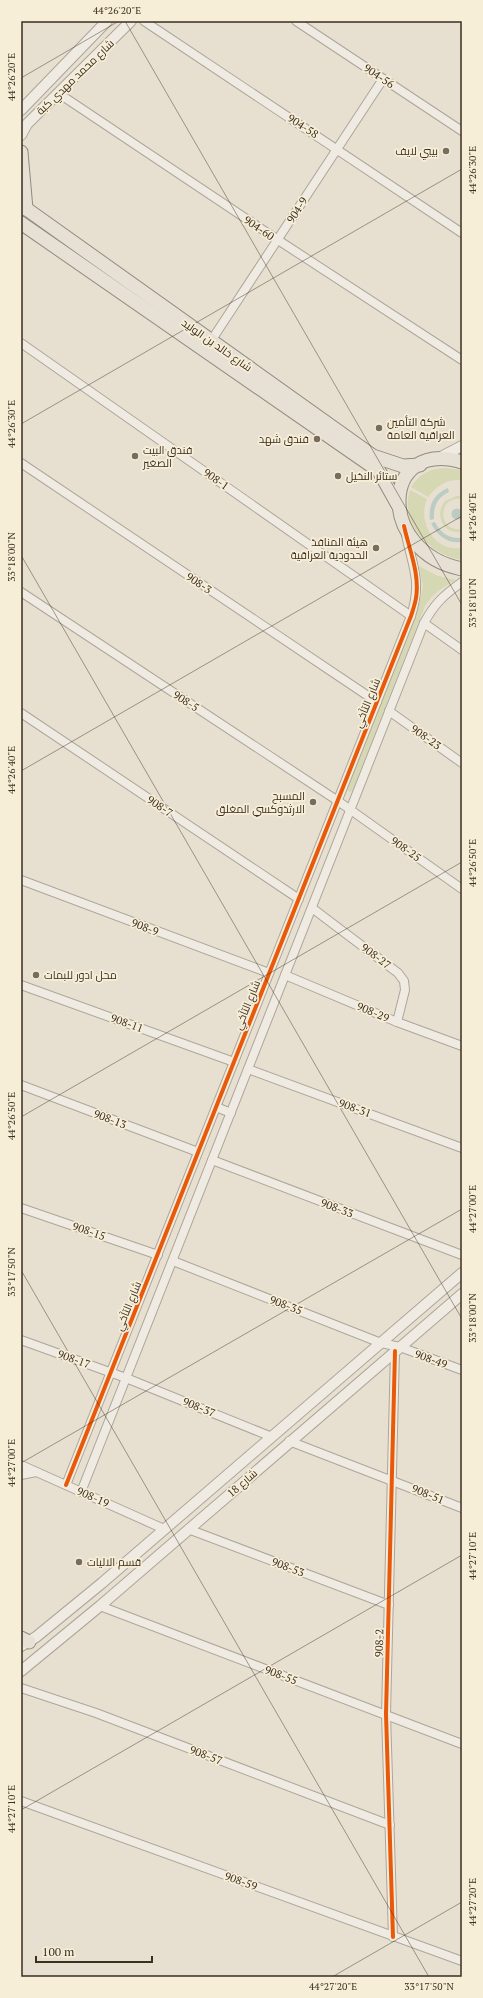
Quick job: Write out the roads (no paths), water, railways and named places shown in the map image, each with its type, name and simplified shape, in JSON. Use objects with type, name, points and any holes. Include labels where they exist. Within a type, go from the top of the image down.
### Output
[{"type":"main road","points":[[21,152],[23,207]]},
{"type":"main road","name":"شارع خالد بن الوليد","points":[[23,207],[373,456],[403,466],[420,465]]},
{"type":"main road","name":"شارع خالد بن الوليد","points":[[21,223],[379,471],[398,505]]},
{"type":"main road","points":[[462,462],[437,459],[420,465],[411,471],[402,483],[398,505],[404,526],[412,539],[429,555],[442,563],[462,569]]},
{"type":"street","name":"شارع محمد مهدي كبة","points":[[21,110],[107,21]]},
{"type":"street","name":"شارع محمد مهدي كبة","points":[[21,135],[27,124],[132,21]]},
{"type":"street","name":"904-58","points":[[144,21],[462,233]]},
{"type":"street","name":"904-56","points":[[296,21],[462,131]]},
{"type":"street","name":"904-9","points":[[211,341],[383,79]]},
{"type":"street","name":"904-60","points":[[58,93],[278,240],[462,360]]},
{"type":"street","name":"908-1","points":[[21,344],[411,616]]},
{"type":"street","points":[[437,459],[462,446]]},
{"type":"street","name":"908-3","points":[[21,463],[377,702]]},
{"type":"street","name":"شارع التآخي","points":[[66,1485],[411,616],[416,598],[415,566],[404,526]]},
{"type":"street","points":[[81,1492],[424,623],[432,608],[440,598],[462,582]]},
{"type":"street","name":"908-5","points":[[21,592],[350,810]]},
{"type":"street","points":[[424,623],[462,650]]},
{"type":"street","name":"908-23","points":[[389,712],[462,763]]},
{"type":"street","name":"908-7","points":[[21,713],[299,898]]},
{"type":"street","name":"908-25","points":[[350,810],[462,889]]},
{"type":"street","name":"908-9","points":[[21,880],[269,974]]},
{"type":"street","name":"908-27","points":[[312,908],[401,977],[404,981],[405,990],[397,1022]]},
{"type":"street","name":"908-29","points":[[285,975],[397,1022],[462,1046]]},
{"type":"street","name":"908-11","points":[[21,984],[234,1062]]},
{"type":"street","name":"908-31","points":[[248,1069],[462,1148]]},
{"type":"street","name":"908-13","points":[[21,1086],[198,1152]]},
{"type":"street","points":[[216,1108],[231,1113]]},
{"type":"street","name":"908-33","points":[[212,1160],[462,1255]]},
{"type":"street","name":"908-15","points":[[21,1208],[158,1255]]},
{"type":"street","name":"908-35","points":[[173,1261],[398,1349]]},
{"type":"street","name":"شارع 18","points":[[24,1642],[109,1577],[462,1273]]},
{"type":"street","name":"شارع 18","points":[[21,1671],[100,1606],[289,1441],[462,1294]]},
{"type":"street","name":"908-17","points":[[21,1340],[126,1378]]},
{"type":"street","name":"908-49","points":[[398,1349],[462,1370]]},
{"type":"street","name":"908-2","points":[[393,1937],[386,1714],[398,1349]]},
{"type":"street","name":"908-37","points":[[126,1378],[272,1437]]},
{"type":"street","points":[[289,1441],[393,1480]]},
{"type":"street","name":"908-19","points":[[21,1465],[164,1529]]},
{"type":"street","points":[[21,1475],[36,1472]]},
{"type":"street","name":"908-51","points":[[393,1480],[462,1508]]},
{"type":"street","name":"908-53","points":[[188,1529],[389,1605]]},
{"type":"street","points":[[109,1577],[119,1589]]},
{"type":"street","name":"908-55","points":[[100,1606],[462,1744]]},
{"type":"street","name":"908-57","points":[[21,1688],[96,1713],[390,1825]]},
{"type":"street","name":"908-59","points":[[21,1801],[462,1961]]},
{"type":"place","name":"بيبي لايف","points":[[446,151]]},
{"type":"place","name":"شركة التأمين العراقية العامة","points":[[379,428]]},
{"type":"place","name":"فندق شهد","points":[[317,439]]},
{"type":"place","name":"فندق البيت الصغير","points":[[135,456]]},
{"type":"place","name":"ستائر النخيل","points":[[338,476]]},
{"type":"place","name":"هيئة المنافذ الحدودية العراقية","points":[[376,548]]},
{"type":"place","name":"المسبح الارثذوكسي المغلق","points":[[313,802]]},
{"type":"place","name":"محل ادور للبمات","points":[[36,975]]},
{"type":"place","name":"قسم الاليات","points":[[79,1562]]}]
